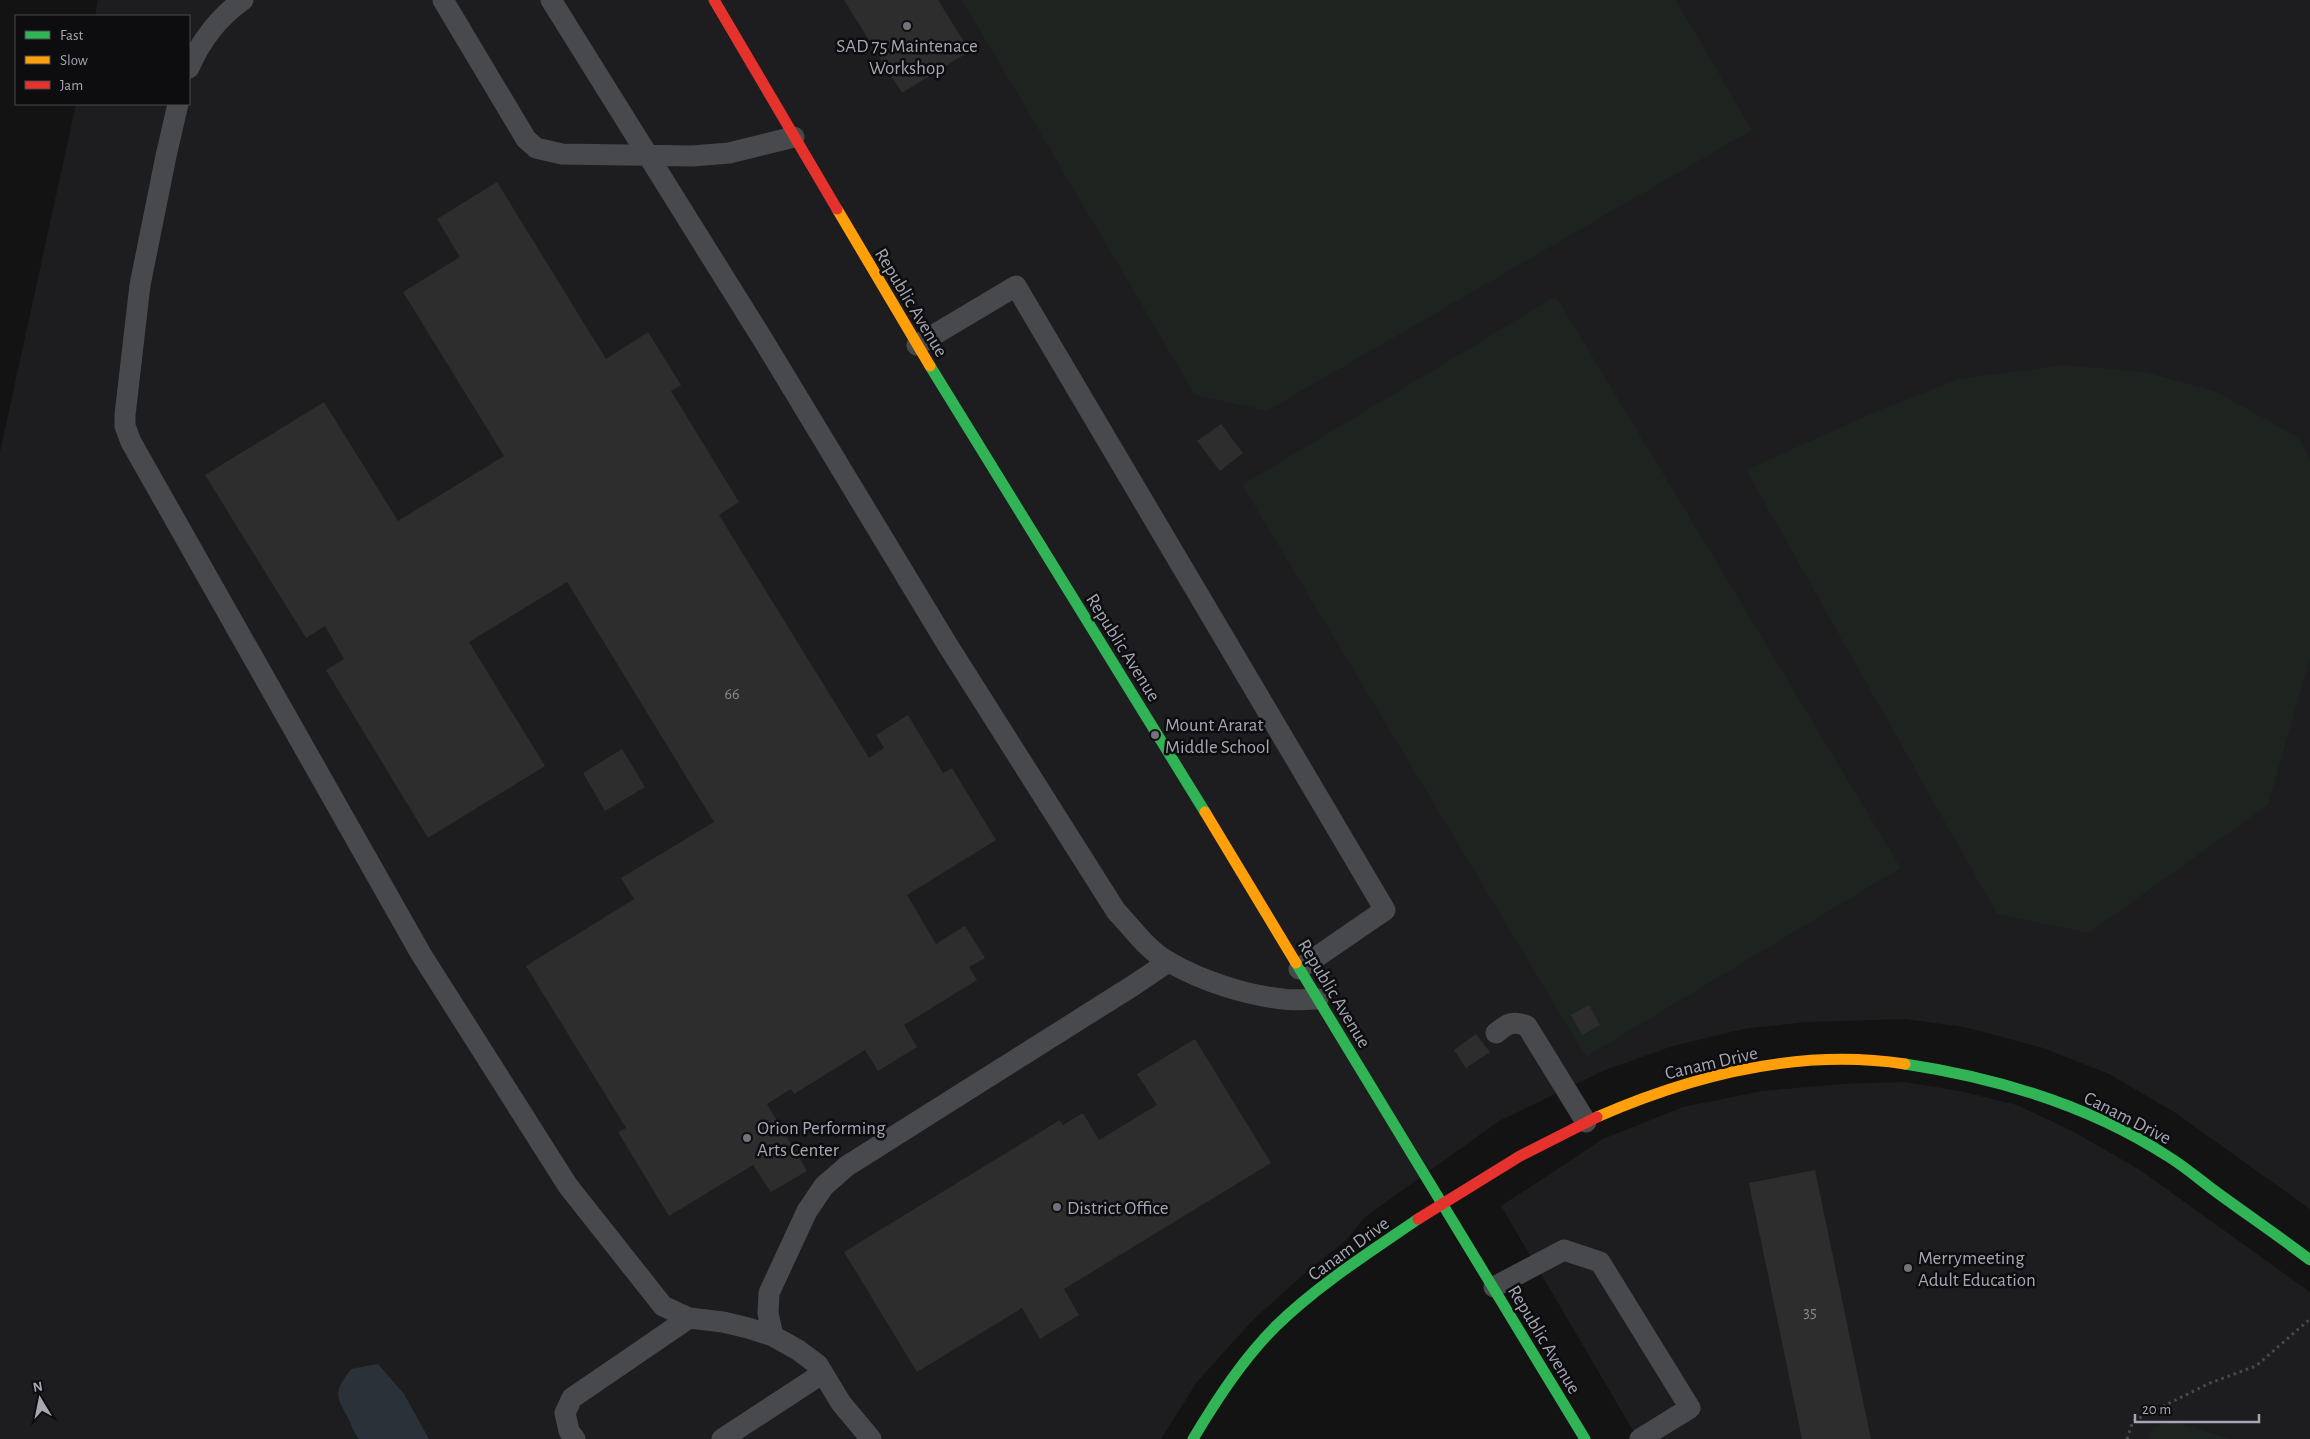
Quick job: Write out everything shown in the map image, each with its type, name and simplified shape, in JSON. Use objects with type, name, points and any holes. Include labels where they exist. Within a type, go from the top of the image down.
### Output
[{"type":"street","name":"Republic Avenue","points":[[714,0],[917,344],[1585,1439]]},
{"type":"street","name":"Canam Drive","points":[[1193,1439],[1229,1384],[1267,1336],[1325,1285],[1441,1203],[1496,1168],[1586,1122],[1666,1089],[1729,1071],[1800,1062],[1867,1060],[1941,1068],[2000,1080],[2064,1104],[2110,1125],[2168,1156],[2310,1260]]},
{"type":"lane","points":[[190,66],[196,51],[211,30],[243,0]]},
{"type":"lane","points":[[443,0],[526,139],[536,148],[562,154],[692,156],[729,153],[794,137]]},
{"type":"lane","points":[[551,0],[782,370],[948,644],[1116,911],[1143,941],[1168,962],[1246,992],[1284,1000],[1318,999]]},
{"type":"lane","points":[[178,105],[140,285],[124,426],[131,442],[421,954],[568,1186],[663,1306],[689,1318],[723,1322],[772,1336],[818,1365],[841,1403],[871,1439]]},
{"type":"lane","points":[[917,344],[1016,286],[1385,910],[1299,969]]},
{"type":"lane","points":[[772,1336],[768,1313],[769,1293],[807,1211],[824,1186],[846,1166],[1168,962]]},
{"type":"lane","points":[[1496,1033],[1509,1023],[1517,1022],[1527,1026],[1586,1122]]},
{"type":"lane","points":[[1494,1287],[1564,1250],[1600,1262],[1690,1408],[1640,1439]]},
{"type":"lane","points":[[575,1439],[569,1431],[565,1413],[572,1398],[689,1318]]},
{"type":"lane","points":[[722,1439],[823,1373]]},
{"type":"path","points":[[2127,1439],[2133,1421],[2210,1383],[2256,1366],[2310,1318]]},
{"type":"shaded area","name":"Mount Ararat Middle School","points":[[98,0],[2310,0],[2310,1209],[2174,1112],[2109,1074],[2043,1048],[1964,1027],[1905,1019],[1806,1022],[1743,1029],[1670,1047],[1605,1070],[1499,1121],[1365,1217],[1346,1240],[1304,1274],[1253,1320],[1197,1382],[1161,1439],[0,1439],[0,452],[76,105],[190,105],[190,15],[95,15]]},
{"type":"shaded area","points":[[962,0],[1676,0],[1752,130],[1267,411],[1195,395]]},
{"type":"shaded area","points":[[1556,296],[1901,868],[1586,1057],[1242,485]]},
{"type":"shaded area","points":[[2063,365],[2146,372],[2217,392],[2299,438],[2310,460],[2310,658],[2268,805],[2089,933],[1997,914],[1746,470],[1884,408],[1959,379]]},
{"type":"shaded area","name":"Merrymeeting Adult Education","points":[[1905,1082],[1960,1091],[2017,1105],[2074,1132],[2140,1170],[2310,1292],[2310,1439],[1638,1439],[1501,1206],[1603,1139],[1683,1107],[1762,1091],[1841,1084]]},
{"type":"shaded area","points":[[378,1364],[404,1394],[429,1439],[359,1439],[339,1398],[339,1388],[351,1369]]},
{"type":"shaded area","points":[[2173,1421],[2230,1439],[2148,1439],[2152,1427]]},
{"type":"building","name":"SAD 75 Maintenace Workshop","points":[[844,0],[938,0],[970,51],[902,93]]},
{"type":"building","points":[[497,182],[606,359],[648,332],[681,385],[671,391],[739,502],[719,515],[869,758],[884,748],[876,735],[908,715],[943,773],[952,768],[996,840],[907,895],[936,944],[965,926],[985,958],[969,967],[977,980],[904,1025],[917,1047],[878,1071],[865,1050],[794,1094],[791,1089],[767,1104],[807,1171],[771,1192],[753,1165],[669,1216],[618,1132],[626,1128],[526,966],[634,899],[621,878],[714,822],[567,582],[469,642],[545,766],[428,838],[326,670],[344,659],[325,626],[306,638],[205,475],[324,402],[398,521],[504,456],[403,292],[460,257],[437,219]]},
{"type":"building","points":[[1221,424],[1243,453],[1220,471],[1197,441]]},
{"type":"building","points":[[622,749],[645,787],[605,811],[583,773]]},
{"type":"building","points":[[1589,1005],[1600,1025],[1582,1035],[1571,1015]]},
{"type":"building","points":[[1476,1034],[1490,1052],[1466,1068],[1454,1050]]},
{"type":"building","name":"District Office","points":[[1195,1039],[1271,1163],[1064,1289],[1079,1315],[1040,1339],[1022,1308],[917,1372],[844,1252],[1060,1120],[1063,1125],[1083,1113],[1099,1140],[1157,1105],[1137,1074]]},
{"type":"building","points":[[1815,1170],[1871,1439],[1802,1439],[1749,1183]]},
{"type":"traffic: fast","points":[[930,366],[1205,812]]},
{"type":"traffic: fast","points":[[1296,963],[1585,1439]]},
{"type":"traffic: fast","points":[[1905,1064],[1974,1077],[2008,1086],[2042,1096],[2107,1122],[2175,1161],[2310,1260]]},
{"type":"traffic: fast","points":[[1193,1439],[1231,1380],[1252,1352],[1276,1326],[1327,1283],[1418,1219]]},
{"type":"traffic: slow","points":[[837,209],[930,366]]},
{"type":"traffic: slow","points":[[1205,812],[1296,963]]},
{"type":"traffic: slow","points":[[1597,1117],[1671,1089],[1747,1069],[1786,1063],[1826,1060],[1865,1060],[1905,1064]]},
{"type":"traffic: jam","points":[[714,0],[837,209]]},
{"type":"traffic: jam","points":[[1418,1219],[1520,1156],[1597,1117]]},
{"type":"place","name":"SAD 75 Maintenace Workshop","points":[[907,26]]},
{"type":"place","name":"Mount Ararat Middle School","points":[[1155,735]]},
{"type":"place","name":"Orion Performing Arts Center","points":[[747,1138]]},
{"type":"place","name":"District Office","points":[[1057,1207]]},
{"type":"place","name":"Merrymeeting Adult Education","points":[[1908,1268]]}]
